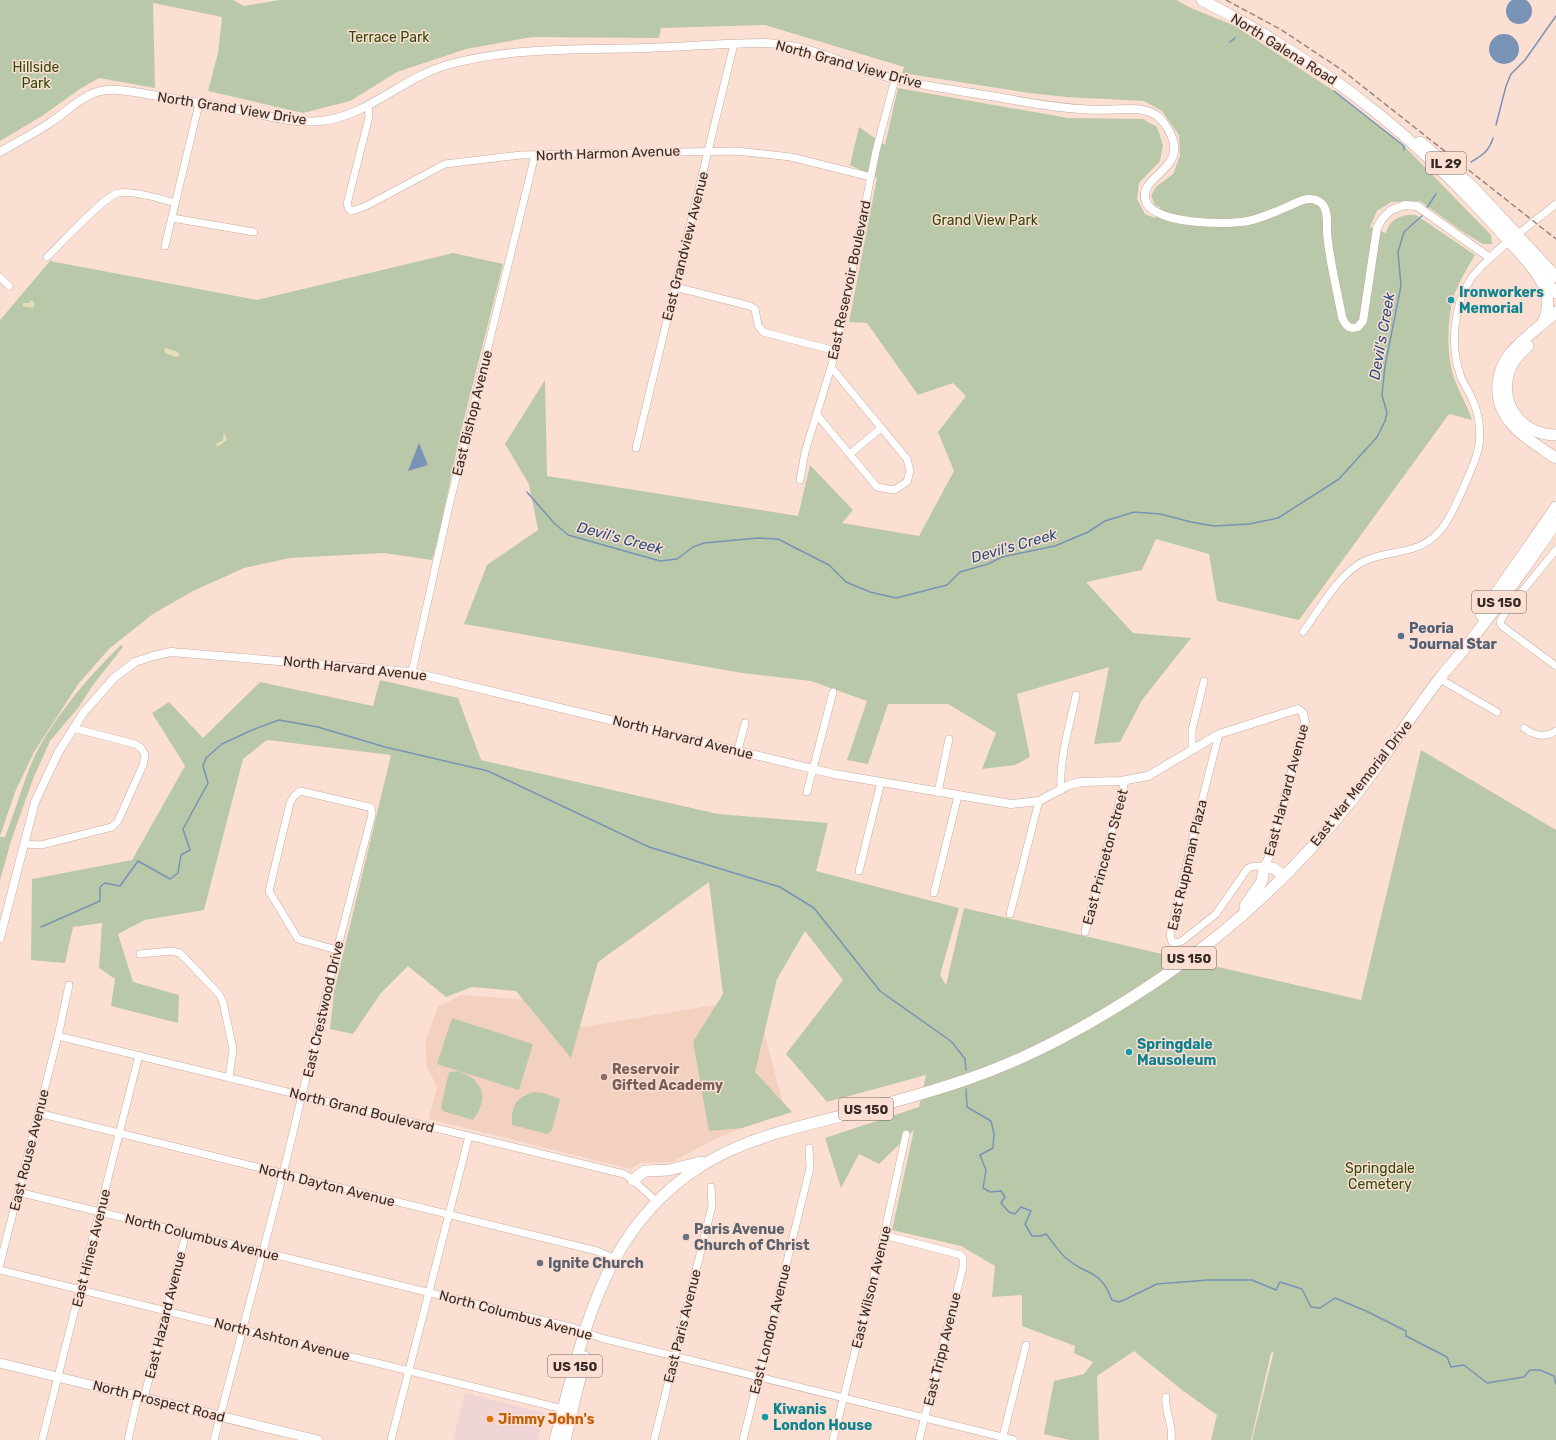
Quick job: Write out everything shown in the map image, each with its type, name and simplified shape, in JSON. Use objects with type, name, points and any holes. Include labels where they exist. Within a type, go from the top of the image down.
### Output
[{"type":"main road","name":"North Galena Road","points":[[1202,0],[1282,45],[1364,102],[1422,152],[1472,201],[1513,237]]},
{"type":"main road","name":"IL 29","points":[[1513,237],[1524,258],[1556,293]]},
{"type":"main road","name":"IL 29","points":[[1513,237],[1556,277]]},
{"type":"main road","points":[[1524,258],[1545,284],[1550,295],[1546,317],[1535,331]]},
{"type":"main road","points":[[1556,312],[1511,352],[1503,364],[1498,385],[1499,400],[1503,413],[1512,426],[1556,458]]},
{"type":"main road","points":[[1555,323],[1516,359],[1509,371],[1506,392],[1512,410],[1523,424],[1538,432],[1556,435]]},
{"type":"main road","name":"East War Memorial Drive","points":[[555,1440],[563,1409],[600,1294],[615,1259],[635,1228],[657,1202],[682,1179],[716,1156],[761,1136],[910,1098],[1003,1066],[1069,1034],[1117,1006],[1164,976],[1218,936],[1284,876],[1316,843],[1351,801],[1440,679],[1466,636],[1551,527],[1556,506]]},
{"type":"main road","points":[[1218,936],[1238,916],[1254,894],[1268,867],[1269,856]]},
{"type":"main road","points":[[1268,867],[1284,876]]},
{"type":"main road","points":[[633,1180],[645,1170],[674,1170],[716,1156]]},
{"type":"main road","name":"East War Memorial Drive","points":[[565,1440],[588,1333]]},
{"type":"main road","name":"North Prospect Road","points":[[0,1363],[318,1440]]},
{"type":"street","name":"North Grand View Drive","points":[[0,152],[42,128],[84,98],[98,91],[109,90],[130,92],[308,122],[337,118],[368,105],[436,69],[479,58],[550,50],[662,48],[766,43],[785,45],[895,79],[1067,108],[1091,110],[1138,109],[1152,112],[1162,120],[1168,130],[1173,144],[1174,153],[1167,167],[1148,185],[1145,199],[1152,208],[1174,219],[1201,222],[1244,222],[1271,214],[1303,200],[1317,201],[1324,206],[1326,213],[1329,246],[1343,320],[1347,326],[1351,328],[1358,327],[1363,319],[1380,221],[1387,213],[1396,208],[1410,205],[1420,207],[1490,258]]},
{"type":"street","name":"East Grandview Avenue","points":[[636,448],[734,44]]},
{"type":"street","name":"East Reservoir Boulevard","points":[[800,480],[805,452],[836,351],[871,177],[895,79]]},
{"type":"street","points":[[165,246],[199,104]]},
{"type":"street","name":"North Harmon Avenue","points":[[368,105],[369,116],[348,204],[350,210],[355,210],[366,206],[433,169],[447,163],[535,155],[708,150],[743,151],[791,157],[871,177]]},
{"type":"street","name":"East Bishop Avenue","points":[[412,672],[451,498],[535,155]]},
{"type":"street","points":[[47,257],[103,203],[118,193],[144,195],[175,202]]},
{"type":"street","points":[[1303,632],[1344,576],[1356,566],[1370,559],[1421,546],[1436,536],[1452,515],[1474,461],[1479,444],[1479,419],[1473,400],[1458,370],[1456,324],[1464,290],[1477,271],[1490,258],[1513,237],[1556,204]]},
{"type":"street","points":[[172,218],[254,232]]},
{"type":"street","points":[[0,277],[9,286]]},
{"type":"street","points":[[675,287],[750,306],[755,309],[758,325],[763,332],[836,351]]},
{"type":"street","points":[[817,415],[877,488],[891,490],[902,487],[910,477],[909,462],[831,367]]},
{"type":"street","points":[[850,454],[881,428]]},
{"type":"street","points":[[1556,550],[1506,612],[1501,623],[1556,666]]},
{"type":"street","name":"North Harvard Avenue","points":[[0,938],[38,794],[54,758],[73,728],[99,694],[121,672],[140,660],[167,652],[198,653],[412,672],[815,769],[958,796],[1011,804],[1039,801],[1083,781],[1125,781],[1150,775],[1219,734],[1292,709],[1298,709],[1303,712]]},
{"type":"street","points":[[1440,679],[1497,712]]},
{"type":"street","points":[[1192,750],[1192,730],[1204,681]]},
{"type":"street","points":[[807,792],[815,769],[833,692]]},
{"type":"street","points":[[1061,790],[1060,779],[1064,752],[1076,695]]},
{"type":"street","name":"East Harvard Avenue","points":[[1269,856],[1305,722],[1303,712]]},
{"type":"street","points":[[738,750],[745,723]]},
{"type":"street","points":[[25,844],[41,845],[112,827],[120,819],[140,771],[145,756],[143,751],[138,746],[73,728]]},
{"type":"street","points":[[1524,728],[1534,734],[1542,736],[1556,732]]},
{"type":"street","name":"East Ruppman Plaza","points":[[1219,734],[1170,935],[1172,942],[1180,942],[1212,918],[1223,906],[1248,868],[1251,866],[1268,867]]},
{"type":"street","points":[[938,792],[949,739]]},
{"type":"street","name":"East Princeton Street","points":[[1085,932],[1125,781]]},
{"type":"street","points":[[859,871],[881,782]]},
{"type":"street","name":"East Crestwood Drive","points":[[214,1440],[244,1330],[303,1096],[337,950],[372,811],[368,807],[304,791],[296,793],[290,803],[270,882],[270,895],[295,937],[304,942],[337,950]]},
{"type":"street","points":[[934,893],[958,796]]},
{"type":"street","points":[[1010,914],[1039,801]]},
{"type":"street","points":[[140,954],[171,951],[180,953],[221,995],[233,1049],[229,1078]]},
{"type":"street","name":"East Rouse Avenue","points":[[0,1264],[58,1036],[69,985]]},
{"type":"street","name":"North Grand Boulevard","points":[[58,1036],[624,1174],[633,1180],[657,1202]]},
{"type":"street","name":"East Hines Avenue","points":[[42,1440],[139,1055]]},
{"type":"street","name":"North Dayton Avenue","points":[[38,1113],[593,1250],[615,1259]]},
{"type":"street","name":"East Wilson Avenue","points":[[833,1440],[884,1234],[906,1134]]},
{"type":"street","points":[[391,1440],[469,1136]]},
{"type":"street","name":"East London Avenue","points":[[742,1440],[809,1170],[808,1148]]},
{"type":"street","name":"East Paris Avenue","points":[[654,1440],[712,1206],[711,1187]]},
{"type":"street","name":"North Columbus Avenue","points":[[18,1192],[429,1292],[674,1356],[843,1397],[1003,1439],[1014,1440]]},
{"type":"street","name":"East Hazard Avenue","points":[[128,1440],[166,1311],[186,1232]]},
{"type":"street","name":"East Tripp Avenue","points":[[884,1234],[961,1255],[963,1258],[963,1267],[919,1440]]},
{"type":"street","name":"North Ashton Avenue","points":[[0,1270],[563,1409]]},
{"type":"street","points":[[1003,1439],[1026,1345]]},
{"type":"street","points":[[1166,1397],[1166,1409],[1172,1428],[1171,1440]]},
{"type":"shaded area","name":"Reservoir Gifted Academy","points":[[461,995],[533,1000],[552,1025],[584,1027],[755,998],[785,1111],[715,1139],[672,1162],[640,1163],[631,1169],[429,1119],[437,1087],[427,1067],[425,1042],[438,1007]]},
{"type":"shaded area","points":[[465,1393],[544,1413],[538,1440],[453,1440]]},
{"type":"green space","points":[[0,0],[233,0],[244,6],[279,0],[1176,0],[1191,8],[1235,26],[1334,91],[1404,146],[1491,235],[1492,244],[1483,244],[1463,232],[1420,201],[1391,202],[1377,211],[1370,227],[1386,233],[1394,220],[1406,215],[1416,215],[1475,255],[1455,293],[1450,314],[1448,338],[1450,363],[1453,374],[1472,420],[1449,414],[1299,620],[1217,601],[1209,554],[1156,539],[1142,570],[1086,582],[1133,633],[1191,638],[1142,700],[1120,742],[1094,744],[1109,667],[1017,694],[1030,757],[1015,765],[982,769],[996,733],[948,704],[888,704],[868,764],[847,760],[867,701],[811,681],[742,673],[464,624],[487,565],[538,530],[529,484],[505,444],[545,380],[547,476],[798,516],[810,465],[853,510],[842,523],[919,536],[954,471],[938,432],[966,396],[953,383],[918,395],[867,323],[849,322],[877,178],[850,165],[859,127],[885,145],[898,88],[1068,118],[1143,119],[1157,127],[1163,145],[1160,161],[1139,183],[1137,199],[1145,214],[1155,218],[1160,207],[1155,205],[1151,196],[1156,187],[1173,174],[1180,156],[1179,135],[1162,111],[1144,101],[1066,97],[1029,93],[902,73],[904,67],[765,25],[661,28],[659,38],[532,37],[466,49],[397,72],[350,101],[303,113],[208,91],[218,53],[222,17],[153,3],[155,88],[99,78],[80,89],[42,116],[0,141]]},
{"type":"green space","points":[[453,253],[503,264],[459,439],[440,530],[432,560],[384,553],[290,558],[244,568],[193,591],[153,614],[110,648],[79,683],[34,752],[15,792],[0,836],[0,320],[50,261],[257,300]]},
{"type":"green space","points":[[121,645],[123,647],[93,685],[78,708],[50,741],[33,779],[11,841],[0,880],[0,837],[5,837],[28,771],[40,746],[71,700]]},
{"type":"green space","name":"Springdale Cemetery","points":[[380,680],[458,698],[481,760],[718,814],[828,823],[816,871],[959,908],[940,975],[946,985],[964,908],[1361,1000],[1421,750],[1556,830],[1556,1440],[1252,1440],[1274,1351],[1271,1353],[1251,1440],[1211,1440],[1217,1415],[1182,1390],[1134,1351],[1097,1376],[1099,1440],[1070,1440],[1044,1434],[1054,1381],[1084,1374],[1093,1362],[1074,1353],[1075,1346],[1022,1326],[1022,1295],[992,1297],[995,1266],[961,1246],[892,1230],[914,1130],[879,1164],[859,1154],[841,1188],[825,1138],[919,1107],[926,1075],[827,1102],[786,1054],[843,980],[805,931],[777,979],[755,1072],[792,1112],[742,1128],[709,1131],[693,1042],[723,994],[709,882],[598,962],[571,1058],[516,991],[472,987],[446,997],[408,966],[381,993],[353,1034],[330,1029],[334,992],[391,755],[267,740],[243,759],[204,910],[145,920],[118,934],[133,982],[179,995],[178,1023],[111,1006],[115,979],[99,968],[102,923],[73,927],[65,963],[31,960],[32,879],[132,860],[185,766],[152,713],[169,702],[203,738],[260,682],[373,706]]},
{"type":"green space","points":[[452,1018],[533,1044],[519,1090],[437,1064]]},
{"type":"green space","points":[[458,1071],[474,1079],[481,1091],[481,1104],[473,1120],[443,1111],[441,1107],[449,1072]]},
{"type":"green space","points":[[534,1092],[544,1093],[560,1099],[552,1130],[547,1134],[512,1125],[512,1113],[518,1100]]},
{"type":"sand","points":[[32,300],[35,304],[33,308],[22,306],[23,303],[29,303]]},
{"type":"sand","points":[[166,348],[178,352],[180,356],[176,357],[165,353],[164,350]]},
{"type":"sand","points":[[224,432],[227,440],[217,447],[216,444],[223,440]]},
{"type":"water","points":[[1519,-2],[1528,2],[1532,11],[1528,20],[1519,24],[1510,20],[1506,11],[1510,2]]},
{"type":"water","points":[[1504,34],[1515,38],[1519,49],[1515,60],[1504,64],[1493,60],[1489,49],[1493,38]]},
{"type":"water","points":[[419,443],[428,465],[408,471]]},
{"type":"waterway","name":"Devil's Creek","points":[[1496,125],[1506,86],[1511,74],[1525,60],[1556,16]]},
{"type":"waterway","points":[[1230,42],[1235,38]]},
{"type":"waterway","points":[[1334,91],[1404,146],[1404,150]]},
{"type":"waterway","name":"Devil's Creek","points":[[1471,162],[1485,152],[1490,146],[1493,138]]},
{"type":"waterway","name":"Devil's Creek","points":[[1426,209],[1436,194]]},
{"type":"waterway","name":"Devil's Creek","points":[[527,492],[554,523],[568,535],[660,561],[677,559],[693,547],[704,543],[758,538],[778,539],[829,565],[846,582],[870,592],[896,598],[947,585],[960,572],[988,564],[1002,557],[1055,546],[1088,532],[1105,521],[1134,512],[1160,514],[1214,526],[1249,524],[1278,518],[1339,479],[1377,437],[1385,421],[1387,413],[1382,395],[1385,366],[1401,286],[1398,252],[1404,232],[1424,214]]},
{"type":"waterway","points":[[41,927],[100,901],[100,887],[105,883],[120,886],[138,861],[170,879],[178,873],[181,855],[190,850],[183,829],[208,783],[203,766],[206,758],[222,744],[252,730],[279,720],[318,727],[385,747],[488,771],[649,847],[780,887],[814,908],[880,991],[952,1042],[965,1059],[966,1070]]},
{"type":"waterway","points":[[966,1089],[967,1107],[991,1121],[994,1134],[993,1148],[980,1155],[986,1170],[983,1188],[990,1192],[1001,1191],[1005,1197],[1001,1203],[1009,1212],[1015,1214],[1021,1207],[1031,1211],[1025,1224],[1032,1236],[1046,1234],[1060,1252],[1073,1264],[1097,1277],[1102,1282],[1112,1300],[1119,1302],[1157,1284],[1208,1280],[1252,1280],[1276,1290],[1280,1282],[1302,1289],[1311,1307],[1320,1308],[1335,1298],[1366,1311],[1406,1331],[1406,1336],[1447,1357],[1451,1367],[1464,1365],[1487,1383],[1524,1377],[1530,1370],[1540,1370],[1554,1376],[1556,1384]]},
{"type":"railway","points":[[1226,0],[1280,29],[1342,70],[1556,239]]},
{"type":"place","name":"Ironworkers Memorial","points":[[1451,300]]},
{"type":"place","name":"Peoria Journal Star","points":[[1401,636]]},
{"type":"place","name":"Springdale Mausoleum","points":[[1129,1052]]},
{"type":"place","name":"Reservoir Gifted Academy","points":[[604,1077]]},
{"type":"place","name":"Paris Avenue Church of Christ","points":[[686,1237]]},
{"type":"place","name":"Ignite Church","points":[[540,1263]]},
{"type":"place","name":"Kiwanis London House","points":[[765,1417]]},
{"type":"place","name":"Jimmy John's","points":[[490,1419]]},
{"type":"park label","name":"Terrace Park","points":[[389,37]]},
{"type":"park label","name":"Hillside Park","points":[[36,76]]},
{"type":"park label","name":"Grand View Park","points":[[985,220]]}]
